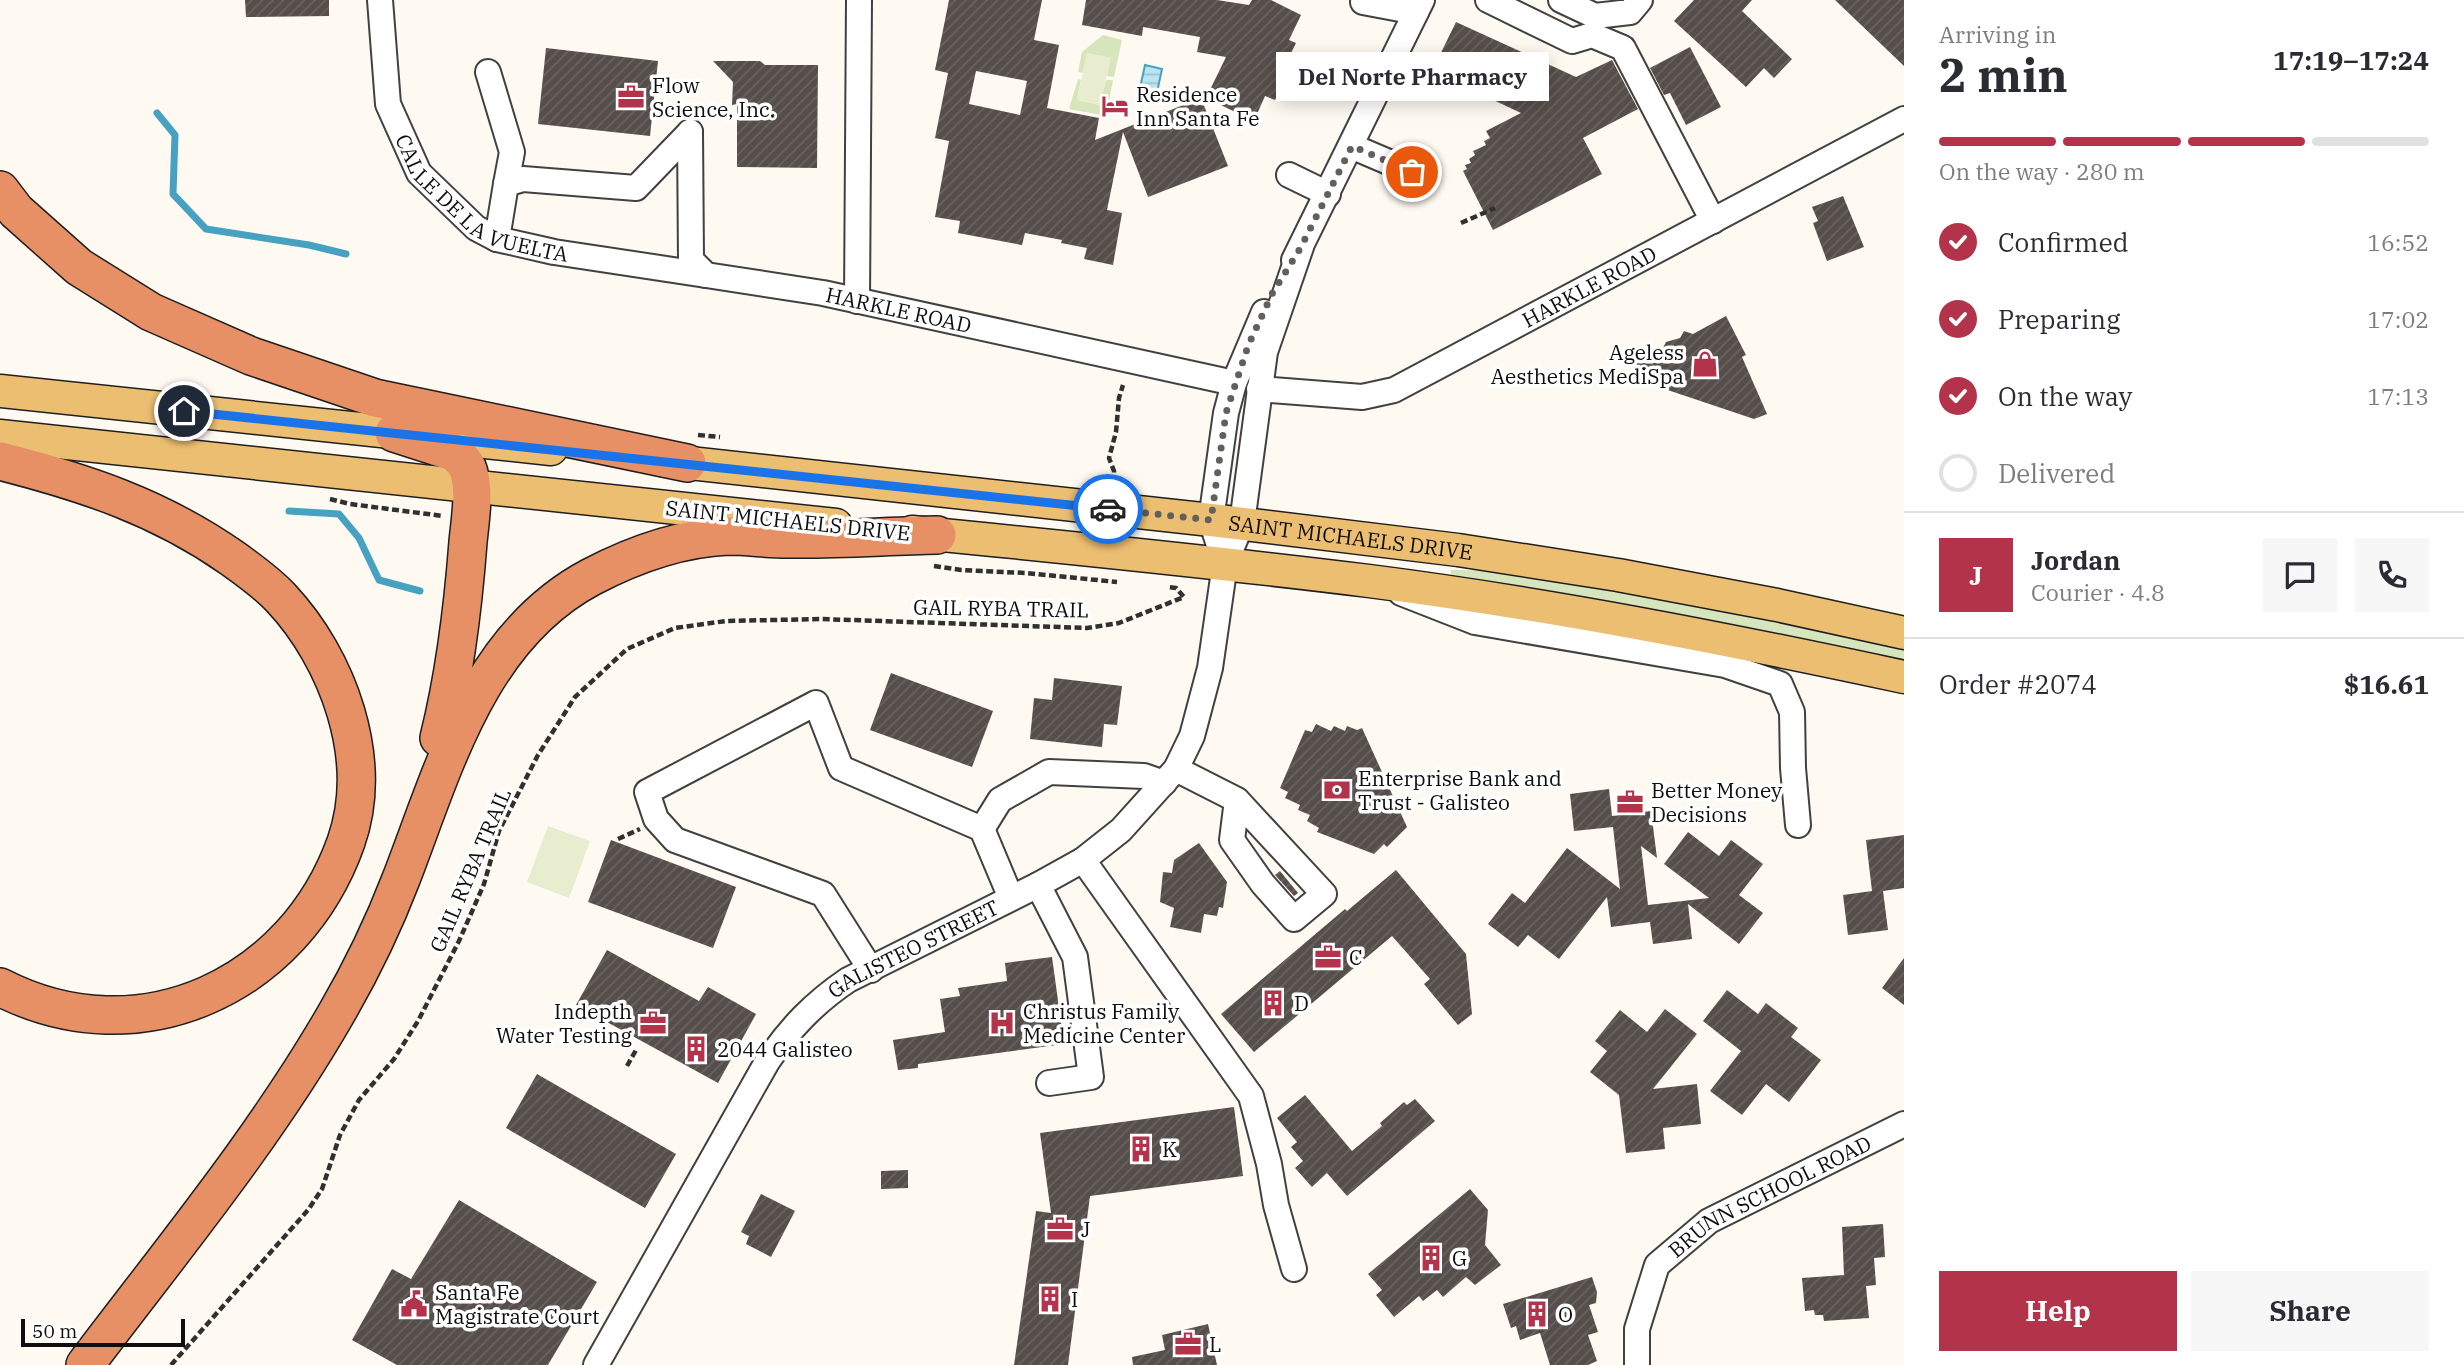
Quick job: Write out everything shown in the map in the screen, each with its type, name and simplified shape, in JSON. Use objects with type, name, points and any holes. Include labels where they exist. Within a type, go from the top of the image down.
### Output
[{"type":"highway","points":[[0,190],[16,211],[79,267],[151,312],[251,356],[375,398],[690,449]]},
{"type":"highway","points":[[394,433],[453,452],[460,457],[469,472],[464,591],[456,657],[425,811]]},
{"type":"highway","points":[[0,461],[72,481],[145,507],[197,534],[250,571],[281,598],[324,656],[333,676],[345,712],[353,748],[355,774],[354,808],[346,840],[327,886],[294,934],[259,965],[213,993],[185,1003],[127,1014],[103,1014],[59,1009],[0,986]]},
{"type":"highway","points":[[85,1365],[266,1125],[336,1014],[369,952],[401,880],[425,811],[471,704],[490,673],[529,622],[557,598],[588,579],[661,547],[725,536],[785,539],[937,535]]},
{"type":"main road","name":"SAINT MICHAELS DRIVE","points":[[0,391],[394,433],[690,449],[1211,520],[1416,544],[1618,575],[1777,605],[1904,633]]},
{"type":"main road","name":"SAINT MICHAELS DRIVE","points":[[0,436],[1224,564],[1371,582],[1649,625],[1904,677]]},
{"type":"street","name":"CALLE DE LA VUELTA","points":[[380,0],[388,104],[419,173],[477,228],[497,239],[554,252],[706,275]]},
{"type":"street","points":[[857,300],[859,0]]},
{"type":"street","points":[[1488,0],[1572,41],[1592,35],[1623,48],[1713,221]]},
{"type":"street","points":[[1561,0],[1595,16],[1630,12],[1640,0]]},
{"type":"street","points":[[1363,2],[1419,6]]},
{"type":"street","name":"GALISTEO STREET","points":[[1224,564],[1211,520],[1226,413],[1234,383],[1272,294],[1301,247],[1419,6]]},
{"type":"street","points":[[488,72],[512,152],[497,239]]},
{"type":"street","name":"HARKLE ROAD","points":[[1259,388],[1362,397],[1394,390],[1904,119]]},
{"type":"street","points":[[506,184],[523,180],[636,188],[690,132],[691,260],[706,275]]},
{"type":"street","points":[[1352,146],[1412,172]]},
{"type":"street","points":[[1290,175],[1328,194]]},
{"type":"street","name":"GALISTEO STREET","points":[[596,1365],[724,1136],[782,1040],[796,1022],[821,999],[848,980],[1083,860],[1121,830],[1170,776],[1192,736],[1210,668],[1224,564],[1242,523],[1265,352],[1301,247]]},
{"type":"street","name":"HARKLE ROAD","points":[[706,275],[823,293],[1234,383]]},
{"type":"street","points":[[1371,582],[1475,622],[1725,665],[1780,684],[1792,712],[1798,825]]},
{"type":"street","points":[[871,970],[822,894],[675,840],[656,819],[647,792],[816,703],[841,768],[982,829],[1011,898]]},
{"type":"street","points":[[982,829],[1000,800],[1049,772],[1170,776],[1237,800],[1324,894],[1294,919],[1263,884],[1232,840],[1237,800]]},
{"type":"street","points":[[1083,860],[1251,1097],[1294,1269]]},
{"type":"street","points":[[1038,885],[1075,957],[1091,1077],[1049,1083]]},
{"type":"street","name":"BRUNN SCHOOL ROAD","points":[[1637,1365],[1637,1329],[1657,1265],[1709,1221],[1904,1124]]},
{"type":"path","points":[[1461,223],[1495,208]]},
{"type":"path","points":[[1114,483],[1114,471],[1109,458],[1123,385]]},
{"type":"path","points":[[690,449],[731,438]]},
{"type":"path","points":[[1102,482],[1125,484]]},
{"type":"path","points":[[324,498],[350,505],[444,516]]},
{"type":"path","name":"GAIL RYBA TRAIL","points":[[171,1365],[308,1210],[322,1189],[346,1123],[359,1100],[394,1059],[418,1021],[459,941],[484,884],[499,831],[538,755],[575,697],[627,649],[675,628],[726,621],[821,619],[1087,628],[1119,623],[1184,597]]},
{"type":"path","points":[[618,839],[632,833]]},
{"type":"path","points":[[627,1066],[636,1050]]},
{"type":"green space","points":[[1103,35],[1122,40],[1114,77],[1107,76],[1110,58],[1087,53],[1083,73],[1078,72],[1082,52]]},
{"type":"green space","points":[[1087,53],[1111,58],[1100,105],[1077,100]]},
{"type":"green space","points":[[1078,79],[1081,80],[1077,100],[1100,105],[1106,80],[1113,80],[1106,116],[1069,109]]},
{"type":"green space","points":[[1451,570],[1542,578],[1802,626],[1904,647],[1904,660],[1656,609],[1451,577]]},
{"type":"green space","points":[[548,826],[590,841],[569,898],[527,882]]},
{"type":"water","points":[[1145,65],[1162,69],[1156,97],[1146,102],[1138,97]]},
{"type":"building","points":[[245,0],[329,0],[329,16],[246,17]]},
{"type":"building","points":[[949,0],[1042,0],[1034,40],[1059,45],[1047,108],[1099,118],[1095,140],[1201,98],[1228,166],[1148,197],[1123,132],[1107,210],[1122,213],[1113,265],[1084,259],[1087,248],[1061,243],[1062,240],[1025,233],[1022,245],[958,233],[960,221],[935,217],[949,141],[935,138],[948,73],[935,70]],"holes":[[[976,71],[1027,81],[1020,115],[969,104]]]},
{"type":"building","points":[[1086,0],[1217,0],[1249,5],[1252,0],[1271,0],[1301,15],[1289,40],[1296,43],[1280,75],[1285,78],[1275,100],[1265,96],[1254,121],[1206,98],[1226,57],[1197,52],[1200,37],[1143,27],[1142,36],[1082,25]]},
{"type":"building","points":[[1694,0],[1752,0],[1742,11],[1792,59],[1774,78],[1764,68],[1746,87],[1674,21]]},
{"type":"building","points":[[1835,0],[1904,0],[1904,66]]},
{"type":"building","points":[[1456,22],[1576,77],[1612,60],[1638,109],[1583,138],[1602,174],[1493,230],[1463,171],[1467,169],[1465,165],[1471,163],[1469,159],[1475,155],[1473,151],[1486,145],[1484,141],[1490,138],[1486,131],[1521,113],[1432,71]]},
{"type":"building","points":[[1690,47],[1721,107],[1686,125],[1670,93],[1664,95],[1650,68]]},
{"type":"building","points":[[546,48],[658,61],[650,136],[538,124]]},
{"type":"building","points":[[713,61],[818,65],[817,168],[737,167],[737,104],[732,105],[733,82]]},
{"type":"building","points":[[1843,196],[1864,247],[1827,261],[1813,223],[1818,221],[1812,207]]},
{"type":"building","points":[[1726,316],[1746,355],[1742,357],[1767,414],[1754,419],[1632,378],[1636,362],[1663,348],[1666,342],[1680,338],[1684,331],[1693,334]]},
{"type":"building","points":[[891,673],[993,711],[972,767],[870,730]]},
{"type":"building","points":[[1054,678],[1122,686],[1117,725],[1104,724],[1102,747],[1030,739],[1034,698],[1052,700]]},
{"type":"building","name":"Enterprise Bank and Trust - Galisteo","points":[[1316,724],[1331,731],[1334,726],[1345,731],[1347,726],[1357,730],[1362,728],[1407,827],[1387,847],[1384,844],[1374,854],[1317,832],[1319,828],[1307,821],[1310,815],[1298,810],[1300,805],[1285,798],[1288,792],[1280,788],[1305,730],[1312,732]]},
{"type":"building","points":[[1609,789],[1612,816],[1651,811],[1657,858],[1641,846],[1648,905],[1709,898],[1664,864],[1688,832],[1719,856],[1731,840],[1763,864],[1739,895],[1763,913],[1739,944],[1688,904],[1692,939],[1653,944],[1650,922],[1611,927],[1607,897],[1559,959],[1528,935],[1518,947],[1488,924],[1512,893],[1525,903],[1567,848],[1620,889],[1613,827],[1574,831],[1570,794]]},
{"type":"building","points":[[1904,835],[1904,888],[1883,891],[1888,930],[1848,935],[1843,895],[1872,891],[1866,840]]},
{"type":"building","points":[[611,840],[736,887],[713,948],[588,902]]},
{"type":"building","points":[[1199,843],[1227,882],[1223,908],[1219,907],[1217,916],[1204,914],[1201,933],[1170,927],[1174,908],[1160,902],[1163,872],[1172,873],[1174,860]]},
{"type":"building","points":[[1396,870],[1466,954],[1472,1014],[1458,1025],[1424,984],[1430,979],[1392,936],[1254,1052],[1221,1014],[1345,909],[1347,911]]},
{"type":"building","points":[[1280,871],[1298,893],[1294,896],[1275,875]]},
{"type":"building","name":"2044 Galisteo","points":[[607,950],[699,1001],[708,987],[756,1014],[718,1083],[576,1005]]},
{"type":"building","name":"Christus Family Medicine Center","points":[[1052,957],[1064,1044],[918,1064],[918,1068],[898,1070],[893,1040],[945,1032],[940,999],[960,996],[958,988],[1007,981],[1005,963]]},
{"type":"building","points":[[1904,958],[1904,1005],[1882,988]]},
{"type":"building","points":[[1727,990],[1758,1014],[1766,1003],[1798,1028],[1791,1037],[1821,1060],[1789,1102],[1766,1084],[1742,1115],[1710,1091],[1741,1051],[1703,1021]]},
{"type":"building","points":[[1665,1009],[1697,1034],[1653,1089],[1697,1084],[1701,1124],[1663,1128],[1665,1149],[1626,1153],[1619,1095],[1590,1072],[1607,1051],[1595,1041],[1620,1010],[1647,1032]]},
{"type":"building","points":[[537,1074],[676,1154],[645,1208],[506,1128]]},
{"type":"building","points":[[1305,1095],[1352,1151],[1382,1126],[1380,1123],[1404,1102],[1407,1105],[1415,1099],[1435,1121],[1347,1196],[1327,1173],[1312,1187],[1295,1168],[1303,1161],[1291,1147],[1297,1142],[1277,1118]]},
{"type":"building","points":[[1234,1107],[1243,1176],[1090,1196],[1068,1365],[1014,1365],[1036,1211],[1051,1213],[1040,1133]]},
{"type":"building","points":[[908,1170],[908,1188],[881,1189],[881,1171]]},
{"type":"building","points":[[1470,1189],[1488,1210],[1485,1245],[1501,1265],[1475,1285],[1466,1277],[1443,1297],[1437,1290],[1423,1301],[1419,1296],[1394,1317],[1376,1295],[1382,1290],[1368,1274]]},
{"type":"building","points":[[761,1194],[795,1211],[771,1257],[746,1244],[749,1236],[741,1232]]},
{"type":"building","points":[[459,1200],[597,1282],[548,1365],[397,1365],[352,1340],[392,1269],[411,1279]]},
{"type":"building","points":[[1883,1224],[1885,1257],[1874,1258],[1876,1285],[1866,1286],[1869,1318],[1824,1321],[1823,1315],[1815,1315],[1814,1310],[1805,1311],[1802,1278],[1844,1275],[1842,1227]]},
{"type":"building","points":[[1592,1277],[1597,1292],[1596,1303],[1589,1305],[1598,1332],[1588,1335],[1597,1361],[1588,1365],[1550,1365],[1540,1333],[1520,1340],[1516,1326],[1511,1328],[1503,1304]]},
{"type":"building","name":"L","points":[[1208,1324],[1217,1365],[1133,1365],[1132,1357],[1165,1350],[1162,1335]]},
{"type":"waterway","points":[[157,113],[175,135],[173,194],[206,229],[309,245],[346,254]]},
{"type":"waterway","points":[[289,511],[339,514],[359,538],[379,580],[420,591]]},
{"type":"way so far","points":[[1108,509],[1211,520],[1226,413],[1234,383],[1272,294],[1301,247],[1352,146],[1412,172]]},
{"type":"place","name":"Flow Science, Inc.","points":[[631,97]]},
{"type":"place","name":"Residence Inn Santa Fe","points":[[1115,106]]},
{"type":"place","name":"Del Norte Pharmacy","points":[[1412,172]]},
{"type":"place","name":"Ageless Aesthetics MediSpa","points":[[1705,364]]},
{"type":"place","name":"Enterprise Bank and Trust - Galisteo","points":[[1337,790]]},
{"type":"place","name":"Better Money Decisions","points":[[1630,802]]},
{"type":"place","name":"C","points":[[1328,957]]},
{"type":"place","name":"D","points":[[1273,1003]]},
{"type":"place","name":"Indepth Water Testing","points":[[653,1023]]},
{"type":"place","name":"Christus Family Medicine Center","points":[[1002,1023]]},
{"type":"place","name":"2044 Galisteo","points":[[696,1049]]},
{"type":"place","name":"K","points":[[1141,1149]]},
{"type":"place","name":"J","points":[[1060,1229]]},
{"type":"place","name":"G","points":[[1431,1258]]},
{"type":"place","name":"I","points":[[1050,1299]]},
{"type":"place","name":"Santa Fe Magistrate Court","points":[[414,1304]]},
{"type":"place","name":"O","points":[[1537,1314]]},
{"type":"place","name":"L","points":[[1188,1344]]},
{"type":"route","points":[[184,411],[1108,509]]}]
